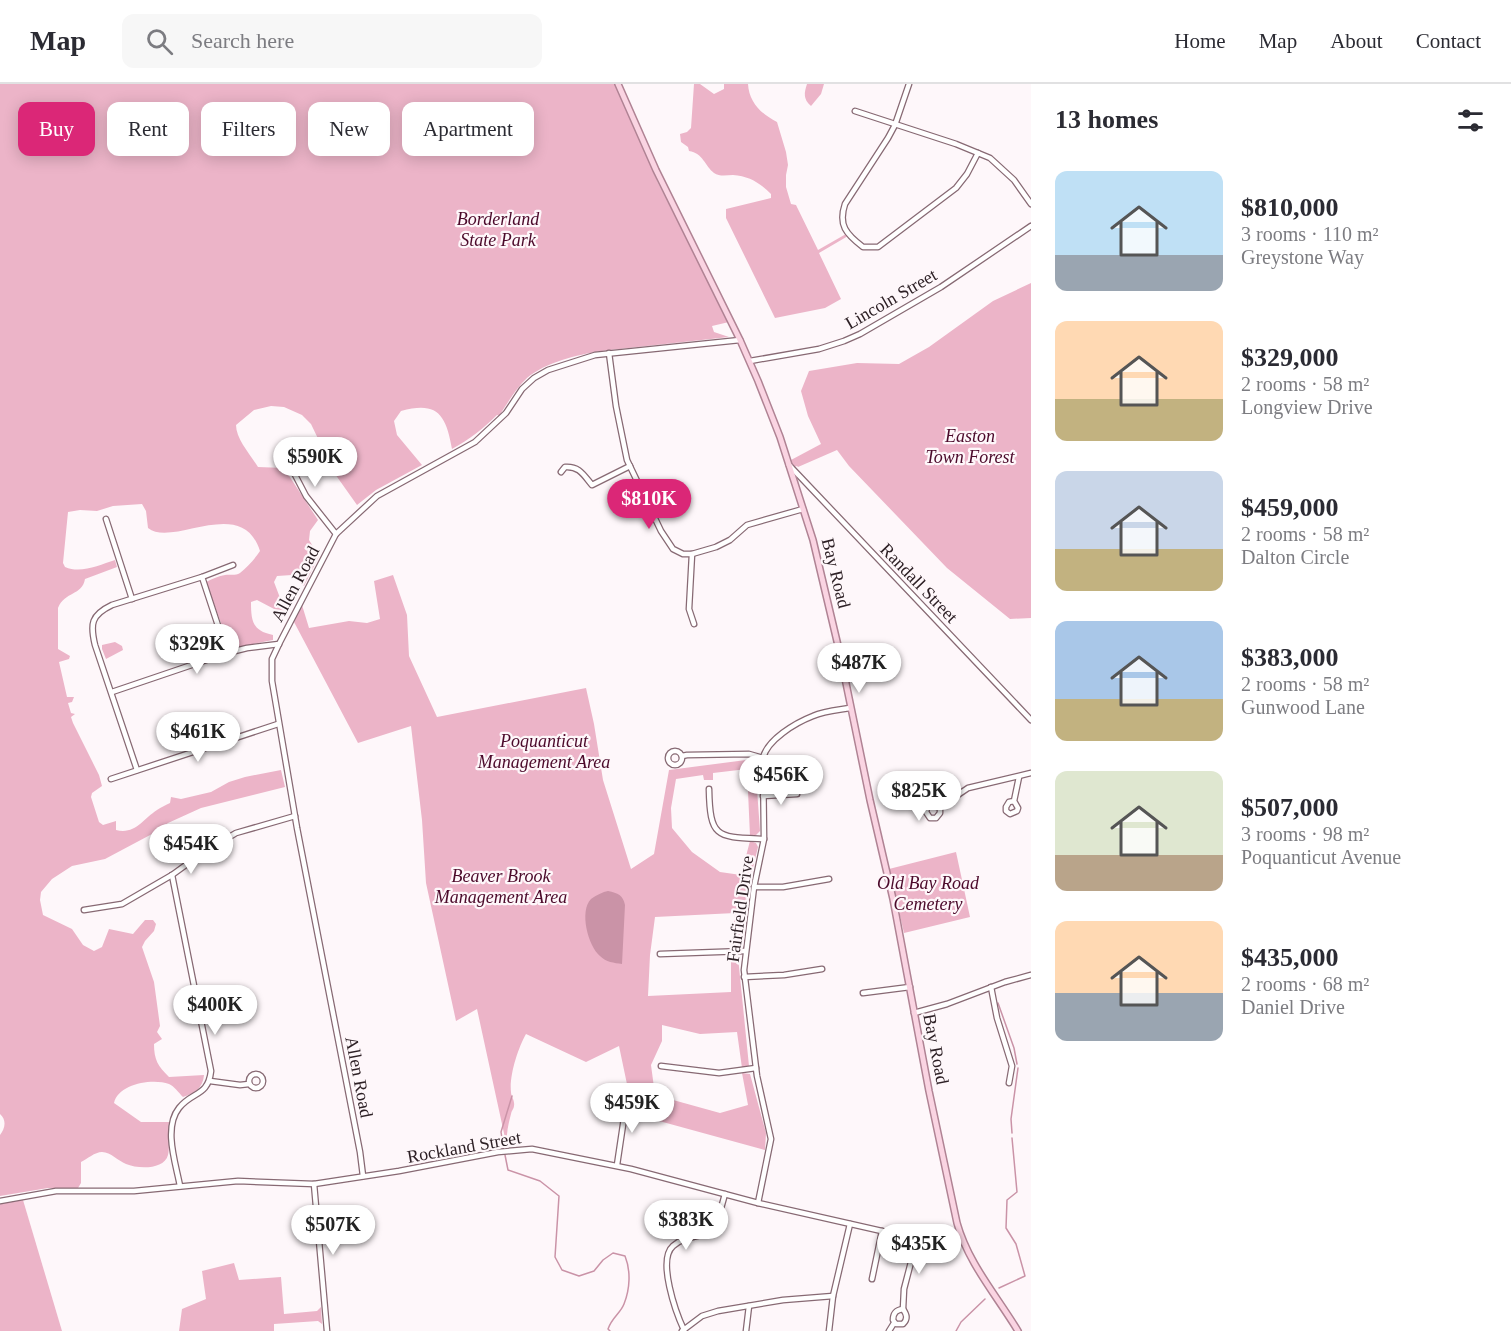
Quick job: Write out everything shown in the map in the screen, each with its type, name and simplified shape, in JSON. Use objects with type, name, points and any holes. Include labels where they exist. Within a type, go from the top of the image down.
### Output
[{"type":"main road","name":"Bay Road","points":[[618,84],[665,188],[750,362],[774,420],[803,509],[819,565],[893,899],[914,1013],[961,1237],[975,1265],[1018,1331]]},
{"type":"street","points":[[909,84],[896,125],[845,204],[841,214],[842,224],[848,233],[863,247],[878,247],[956,188],[967,174],[978,153]]},
{"type":"street","points":[[855,111],[978,153],[1001,166],[1031,204]]},
{"type":"street","name":"Lincoln Street","points":[[750,362],[819,349],[860,334],[941,287],[1031,226]]},
{"type":"street","name":"Allen Road","points":[[363,1176],[278,724],[270,668],[279,644],[336,534],[377,496],[475,442],[506,413],[522,388],[534,378],[548,370],[586,356],[740,340]]},
{"type":"street","points":[[609,353],[616,406],[630,466],[669,544],[677,552],[692,554],[716,547],[730,540],[747,525],[803,509]]},
{"type":"street","points":[[281,448],[306,496],[336,534]]},
{"type":"street","name":"Randall Street","points":[[788,465],[1031,720]]},
{"type":"street","points":[[561,472],[565,467],[574,466],[592,485],[630,466]]},
{"type":"street","points":[[106,519],[132,598]]},
{"type":"street","points":[[692,554],[689,609],[694,624]]},
{"type":"street","points":[[137,770],[96,645],[92,624],[102,610],[233,565]]},
{"type":"street","points":[[202,577],[227,653]]},
{"type":"street","points":[[112,692],[227,653],[279,644]]},
{"type":"street","points":[[682,756],[746,754],[763,758],[765,750],[774,740],[804,720],[814,715],[850,708]]},
{"type":"street","points":[[111,779],[278,724]]},
{"type":"street","name":"Fairfield Drive","points":[[758,1203],[771,1139],[756,1068],[744,977],[745,951],[754,887],[764,839],[763,758]]},
{"type":"street","points":[[940,807],[968,788],[1031,773]]},
{"type":"street","points":[[1014,801],[1019,777]]},
{"type":"street","points":[[709,789],[711,820],[719,833],[731,838],[764,839]]},
{"type":"street","points":[[763,796],[796,794]]},
{"type":"street","points":[[84,910],[122,904],[172,875],[236,833],[295,816]]},
{"type":"street","points":[[172,875],[211,1071],[210,1081],[204,1091],[179,1108],[172,1123],[171,1134],[180,1186]]},
{"type":"street","points":[[754,887],[783,887],[829,879]]},
{"type":"street","points":[[660,954],[745,951]]},
{"type":"street","points":[[744,977],[784,975],[822,969]]},
{"type":"street","points":[[914,1013],[1031,975]]},
{"type":"street","points":[[863,993],[910,987]]},
{"type":"street","points":[[992,987],[997,1018],[1012,1066],[1009,1083]]},
{"type":"street","points":[[661,1066],[719,1072],[756,1068]]},
{"type":"street","points":[[210,1081],[249,1084]]},
{"type":"street","points":[[616,1165],[627,1098]]},
{"type":"street","name":"Rockland Street","points":[[0,1201],[56,1191],[134,1191],[254,1180],[315,1184],[525,1149],[551,1151],[616,1165],[758,1203],[917,1239],[941,1240],[961,1237]]},
{"type":"street","points":[[315,1184],[327,1331]]},
{"type":"street","points":[[725,1194],[716,1226],[712,1232],[687,1238],[674,1244],[667,1256],[665,1263],[683,1330],[702,1316],[749,1306],[833,1296]]},
{"type":"street","points":[[829,1331],[833,1296],[850,1224]]},
{"type":"street","points":[[872,1279],[882,1231]]},
{"type":"street","points":[[903,1323],[907,1316],[903,1309],[904,1289],[917,1239]]},
{"type":"street","points":[[746,1331],[749,1306]]},
{"type":"street","points":[[889,1331],[894,1323],[894,1313],[903,1309]]},
{"type":"street","points":[[894,1323],[903,1323]]},
{"type":"street","points":[[903,1323],[906,1331]]},
{"type":"green space","name":"Borderland State Park","points":[[0,84],[615,84],[658,183],[729,322],[712,326],[714,332],[729,337],[601,351],[552,363],[527,378],[515,391],[499,416],[497,415],[487,425],[452,449],[447,427],[438,413],[423,408],[401,411],[394,421],[397,435],[422,465],[376,490],[357,505],[335,474],[311,424],[302,415],[284,407],[271,406],[254,410],[236,425],[241,441],[258,467],[284,468],[318,520],[310,531],[309,540],[319,556],[304,586],[292,575],[277,576],[274,582],[285,611],[276,610],[257,600],[251,602],[253,620],[257,628],[273,635],[273,640],[233,648],[229,645],[206,582],[223,575],[240,573],[251,563],[260,551],[251,534],[238,526],[223,524],[174,532],[159,532],[148,528],[146,511],[142,504],[113,506],[97,511],[68,512],[63,563],[65,567],[77,570],[115,560],[117,567],[85,579],[80,588],[65,599],[58,608],[58,649],[70,656],[69,659],[59,662],[67,697],[74,697],[72,702],[68,703],[71,713],[75,714],[71,717],[102,786],[92,793],[91,797],[99,822],[103,825],[116,821],[116,830],[128,830],[170,803],[171,797],[181,799],[211,792],[229,782],[281,770],[285,787],[201,808],[168,823],[105,859],[72,866],[52,879],[41,892],[43,915],[72,929],[83,945],[94,951],[102,947],[109,929],[133,934],[145,920],[153,920],[156,924],[154,931],[142,947],[154,982],[160,1026],[157,1032],[162,1039],[154,1044],[156,1059],[169,1077],[204,1075],[198,1089],[183,1097],[171,1085],[162,1082],[145,1082],[122,1091],[114,1103],[141,1122],[169,1122],[169,1152],[166,1160],[156,1166],[137,1167],[123,1163],[108,1153],[99,1152],[81,1162],[81,1183],[78,1188],[48,1188],[0,1196],[0,1135],[4,1119],[0,1114]]},
{"type":"green space","points":[[694,84],[700,84],[714,94],[724,89],[724,84],[748,84],[753,102],[777,122],[786,152],[788,165],[786,187],[791,204],[796,205],[818,250],[846,234],[848,236],[819,253],[841,299],[825,308],[775,318],[726,218],[726,209],[771,198],[771,194],[749,179],[714,173],[698,154],[689,151],[688,147],[681,142],[680,134],[691,128]]},
{"type":"green space","points":[[807,84],[824,84],[821,94],[811,106],[805,96]]},
{"type":"green space","name":"Easton Town Forest","points":[[1031,283],[1031,618],[1010,619],[947,568],[849,466],[837,450],[798,467],[794,467],[791,460],[821,444],[808,416],[801,391],[809,371],[857,363],[899,364],[929,347],[993,301]]},
{"type":"green space","points":[[393,575],[407,615],[409,656],[437,717],[586,688],[603,780],[631,869],[654,854],[669,770],[746,760],[755,761],[760,831],[755,836],[750,836],[747,769],[713,773],[713,780],[704,780],[703,775],[676,779],[671,808],[672,828],[692,852],[720,872],[741,875],[750,841],[756,843],[758,847],[748,888],[740,947],[731,950],[735,913],[655,917],[648,996],[731,992],[731,955],[738,957],[749,1066],[742,1068],[737,1032],[700,1034],[662,1025],[662,1041],[651,1065],[655,1095],[720,1113],[748,1105],[742,1073],[750,1074],[766,1133],[765,1150],[630,1113],[636,1097],[633,1091],[628,1089],[619,1046],[586,1062],[526,1034],[517,1054],[511,1078],[514,1107],[508,1126],[507,1147],[477,1009],[456,1021],[426,883],[422,820],[411,726],[358,743],[294,622],[302,605],[309,628],[349,621],[367,623],[380,619],[374,581]]},
{"type":"green space","points":[[115,642],[122,646],[123,650],[106,659],[102,645]]},
{"type":"green space","name":"Old Bay Road Cemetery","points":[[956,852],[970,917],[904,933],[889,869]]},
{"type":"green space","points":[[23,1200],[62,1331],[0,1331],[0,1204]]},
{"type":"green space","points":[[234,1263],[239,1280],[281,1277],[284,1314],[317,1311],[321,1307],[322,1324],[318,1321],[274,1324],[274,1331],[179,1331],[182,1309],[206,1299],[202,1271]]},
{"type":"shaded area","points":[[608,891],[619,895],[625,905],[622,964],[607,961],[600,956],[592,945],[586,928],[587,904],[591,899]]},
{"type":"waterway","points":[[998,1003],[1014,1048],[1017,1064]]},
{"type":"waterway","points":[[1012,1133],[1011,1119],[1018,1068]]},
{"type":"waterway","points":[[503,1145],[501,1132],[512,1096]]},
{"type":"waterway","points":[[999,1288],[1025,1276],[1016,1244],[1006,1228],[1007,1200],[1017,1192],[1012,1138]]},
{"type":"waterway","points":[[505,1155],[508,1170],[540,1181],[559,1196],[555,1257],[562,1270],[579,1276],[594,1271],[613,1253],[625,1256],[629,1274],[628,1292],[622,1307],[608,1329],[610,1331]]},
{"type":"waterway","points":[[956,1331],[961,1322],[985,1299]]},
{"type":"park label","name":"Poquanticut Management Area","points":[[544,751]]},
{"type":"park label","name":"Beaver Brook Management Area","points":[[501,886]]}]
